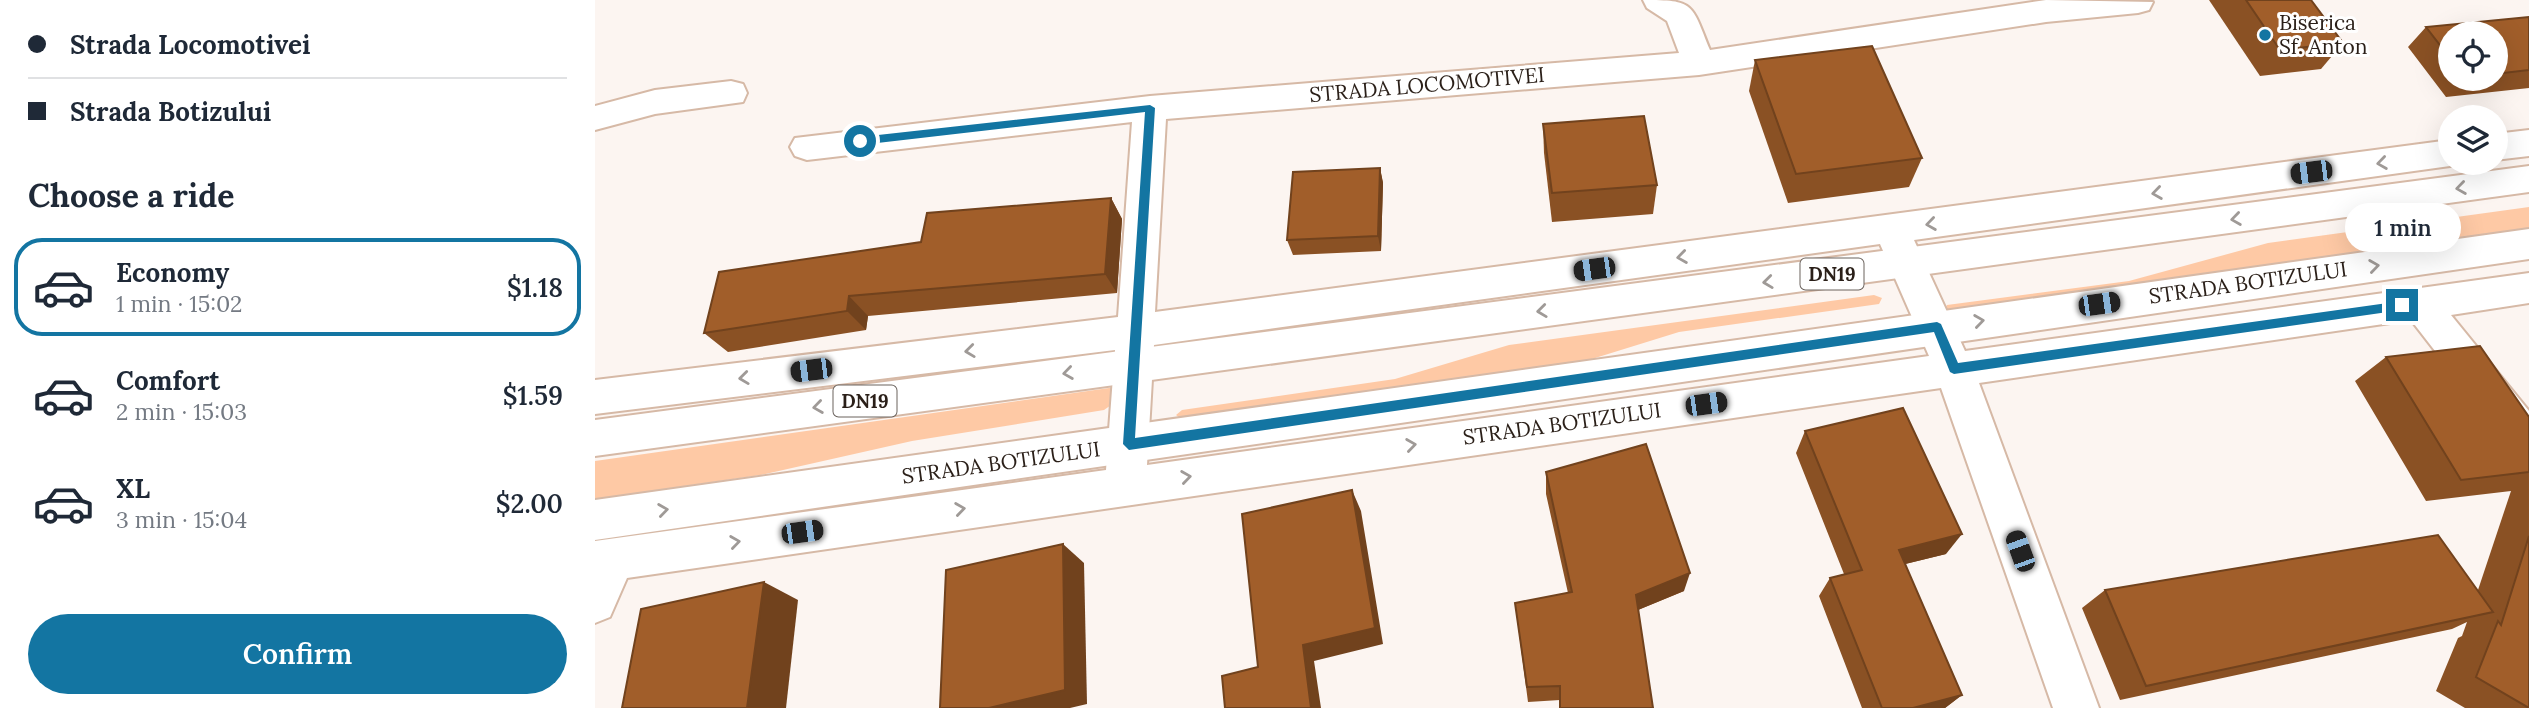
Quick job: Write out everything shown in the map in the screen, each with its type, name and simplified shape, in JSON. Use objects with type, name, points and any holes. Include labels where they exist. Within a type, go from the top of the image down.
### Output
[{"type":"street","points":[[1658,0],[1680,15],[1699,63]]},
{"type":"street","name":"STRADA LOCOMOTIVEI","points":[[807,147],[1150,108],[1699,63],[2035,5],[2138,2]]},
{"type":"street","points":[[595,118],[655,102],[731,93]]},
{"type":"street","points":[[1126,485],[1150,108]]},
{"type":"street","points":[[2508,145],[2529,143]]},
{"type":"street","points":[[595,397],[1135,348],[1891,229],[2438,155]]},
{"type":"street","name":"DN19","points":[[595,438],[1135,348],[1907,264],[2529,179]]},
{"type":"street","points":[[1891,229],[1954,369],[2076,708]]},
{"type":"street","name":"STRADA BOTIZULUI","points":[[595,520],[2529,244]]},
{"type":"street","name":"STRADA BOTIZULUI","points":[[604,561],[2529,288]]},
{"type":"street","points":[[2419,303],[2529,441]]},
{"type":"street","points":[[595,602],[604,561]]},
{"type":"shaded area","points":[[2529,207],[2529,233],[1953,314],[1944,311],[1947,305],[2129,281],[2268,243]]},
{"type":"shaded area","points":[[1874,295],[1882,298],[1879,304],[1679,332],[1550,372],[1181,419],[1176,415],[1182,410],[1395,379],[1509,345]]},
{"type":"shaded area","points":[[1116,387],[1114,403],[1104,410],[912,441],[761,475],[595,499],[595,461]]},
{"type":"building","points":[[2246,0],[2311,0],[2343,43],[2280,50]]},
{"type":"building","points":[[2529,17],[2529,70],[2508,72],[2508,21],[2488,21]]},
{"type":"building","points":[[2438,26],[2438,42],[2426,27]]},
{"type":"building","points":[[1872,46],[1922,158],[1796,174],[1755,60]]},
{"type":"building","points":[[1644,116],[1657,185],[1552,193],[1543,124]]},
{"type":"building","points":[[1380,168],[1378,236],[1287,240],[1293,172]]},
{"type":"building","points":[[1111,198],[1105,274],[849,296],[847,311],[704,333],[719,272],[921,242],[927,213]]},
{"type":"building","points":[[2480,346],[2529,417],[2529,472],[2461,480],[2386,357]]},
{"type":"building","points":[[1903,408],[1962,534],[1899,550],[1962,695],[1913,708],[1882,708],[1830,578],[1862,570],[1805,431]]},
{"type":"building","points":[[1646,444],[1690,573],[1636,595],[1653,708],[1560,708],[1560,686],[1527,687],[1515,603],[1572,592],[1546,472]]},
{"type":"building","points":[[1352,490],[1375,628],[1303,645],[1311,708],[1225,708],[1222,676],[1258,667],[1242,514]]},
{"type":"building","points":[[2438,535],[2493,612],[2146,686],[2105,590]]},
{"type":"building","points":[[2529,536],[2529,708],[2476,677],[2498,621],[2501,625]]},
{"type":"building","points":[[1063,544],[1065,690],[989,708],[940,708],[946,570]]},
{"type":"building","points":[[764,582],[747,708],[622,708],[641,609]]},
{"type":"place","name":"Biserica Sf. Anton","points":[[2265,35]]},
{"type":"route","points":[[860,141],[1150,108],[1129,444],[1937,327],[1954,369],[2402,305]]}]
